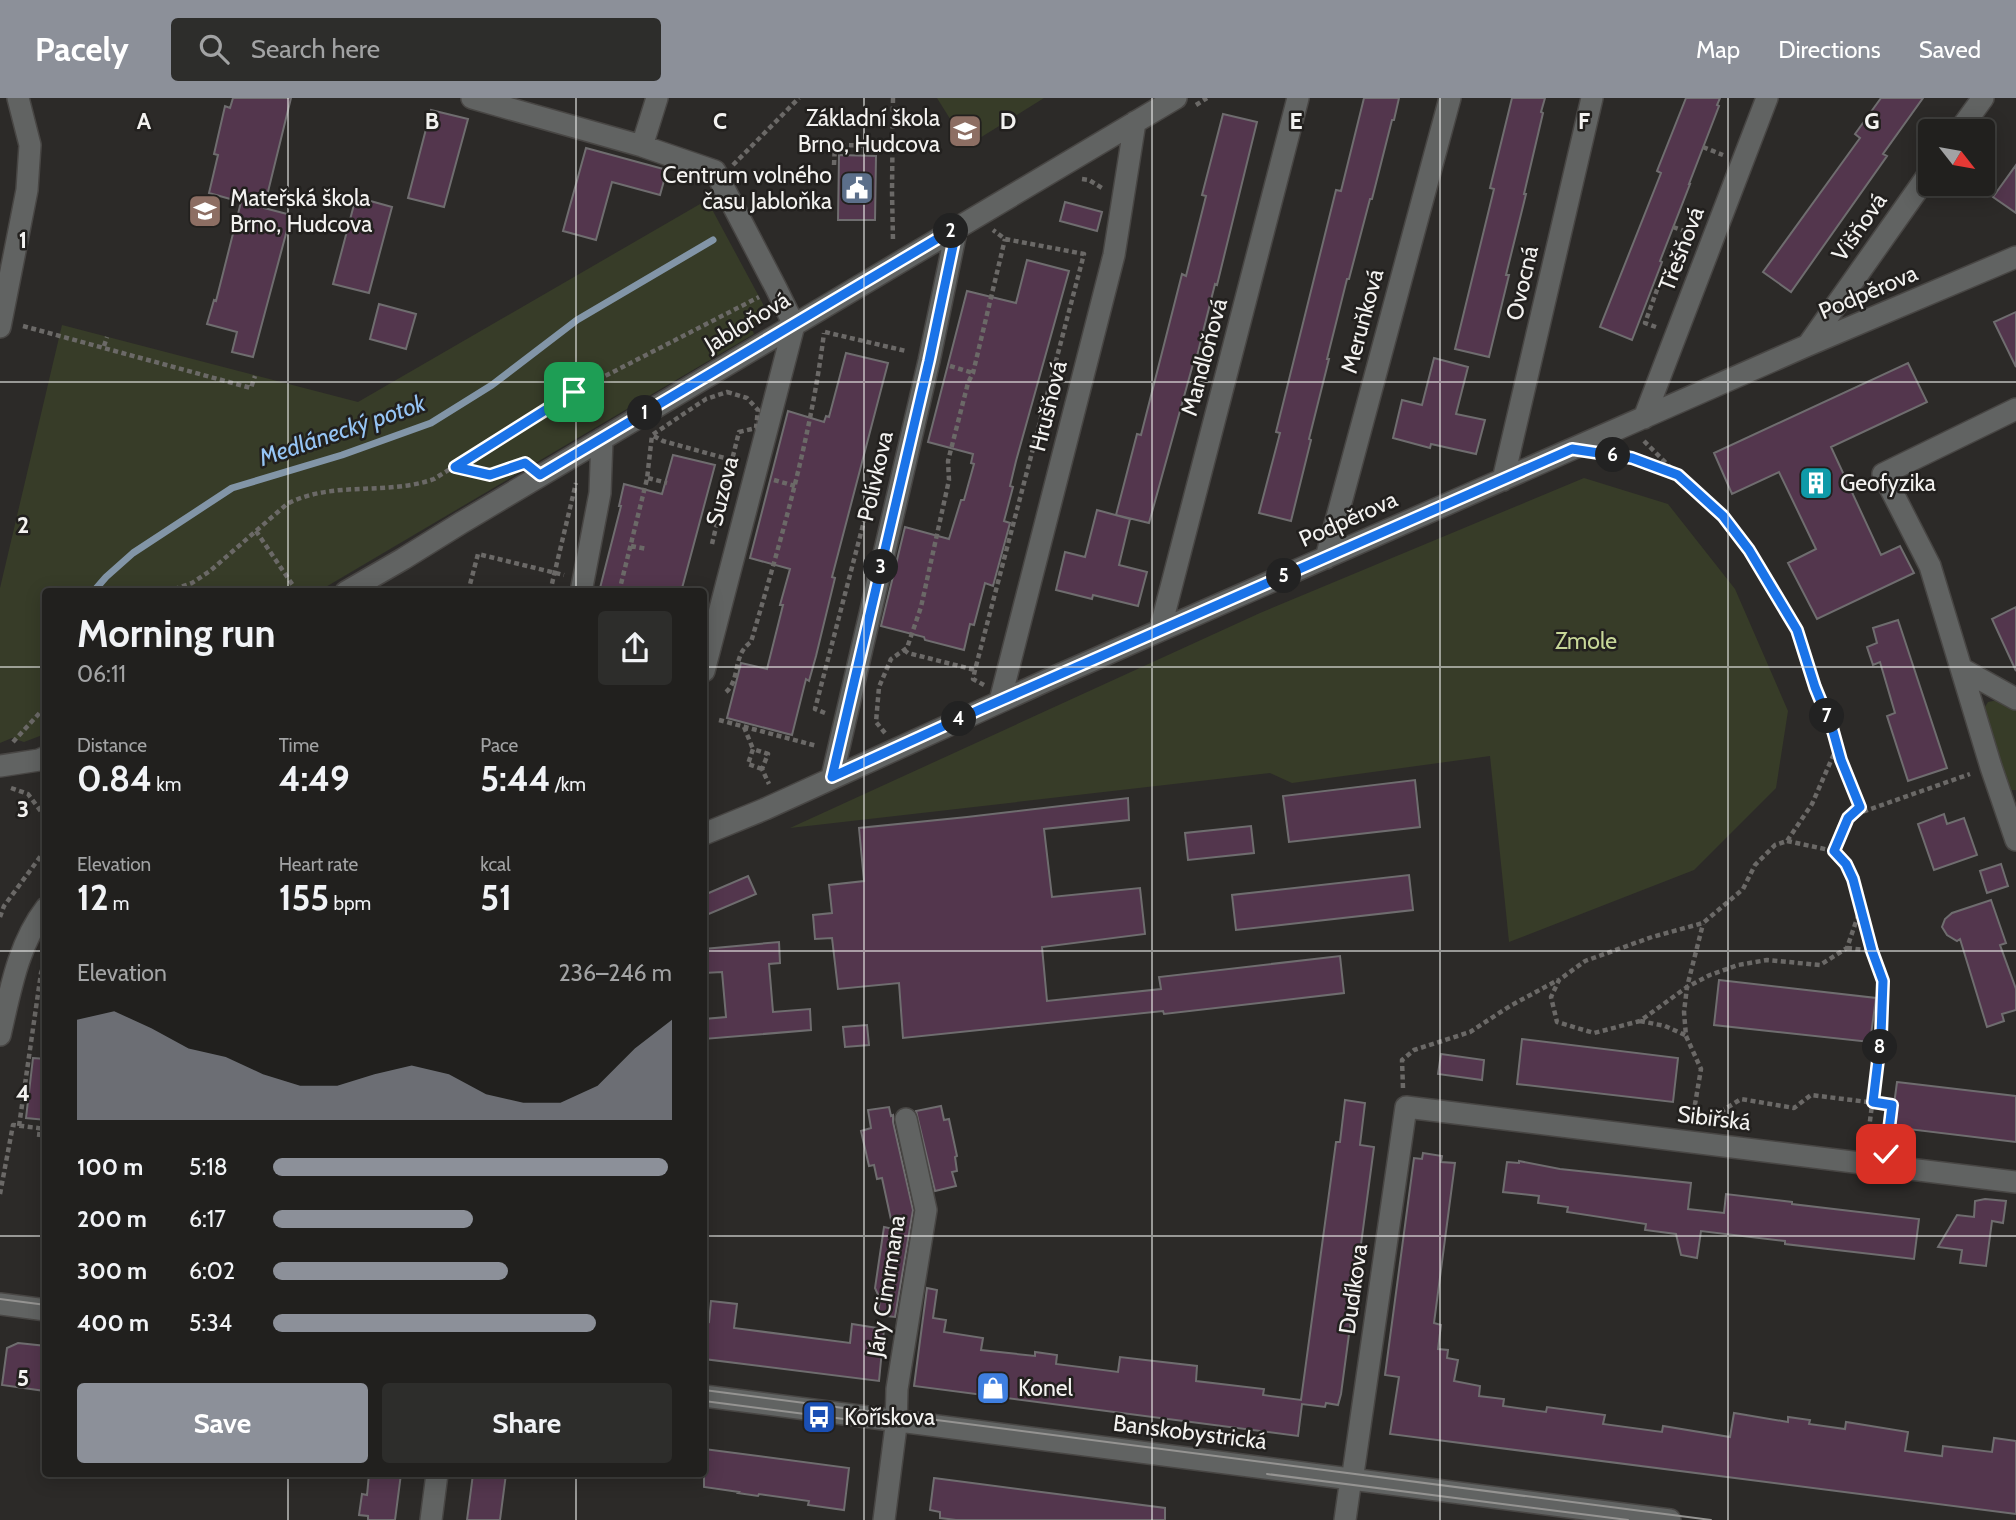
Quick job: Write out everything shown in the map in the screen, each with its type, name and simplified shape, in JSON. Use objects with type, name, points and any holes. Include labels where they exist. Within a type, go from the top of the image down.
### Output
[{"type":"street","points":[[1,323],[27,190],[30,145],[18,98]]},
{"type":"street","points":[[472,98],[642,146],[715,171],[794,325]]},
{"type":"street","points":[[642,146],[657,98]]},
{"type":"street","name":"Jabloňová","points":[[353,588],[1176,98]]},
{"type":"street","name":"Mandloňová","points":[[1160,630],[1298,98]]},
{"type":"street","name":"Meruňková","points":[[1326,558],[1450,98]]},
{"type":"street","name":"Ovocná","points":[[1503,480],[1592,98]]},
{"type":"street","name":"Třešňová","points":[[1642,428],[1767,98]]},
{"type":"street","points":[[1968,119],[1983,98]]},
{"type":"street","name":"Hrušňová","points":[[990,698],[1114,254],[1135,122]]},
{"type":"street","name":"Višňová","points":[[1807,346],[1918,189]]},
{"type":"street","name":"Polívkova","points":[[832,777],[926,375],[957,227]]},
{"type":"street","name":"Podpěrova","points":[[707,833],[765,809],[990,698],[1160,630],[1503,480],[1642,428],[1807,346],[2016,257]]},
{"type":"street","name":"Suzova","points":[[707,659],[794,325]]},
{"type":"street","points":[[2016,409],[1883,474],[1930,566],[2016,840]]},
{"type":"street","points":[[583,585],[600,493],[602,439]]},
{"type":"street","points":[[1962,669],[2016,699]]},
{"type":"street","points":[[0,766],[42,764]]},
{"type":"street","points":[[0,1035],[18,965],[34,922],[42,913]]},
{"type":"street","name":"Sibiřská","points":[[1406,1107],[2016,1182]]},
{"type":"street","name":"Dudíkova","points":[[1345,1520],[1406,1107]]},
{"type":"street","name":"Járy Cimrmana","points":[[884,1520],[897,1389],[926,1210],[906,1119]]},
{"type":"street","points":[[0,1304],[42,1309]]},
{"type":"street","name":"Banskobystrická","points":[[707,1396],[1670,1520]]},
{"type":"street","points":[[431,1520],[437,1477]]},
{"type":"path","points":[[727,172],[799,98]]},
{"type":"path","points":[[893,98],[894,243]]},
{"type":"path","points":[[834,165],[835,145],[892,146]]},
{"type":"path","points":[[1703,147],[1730,158]]},
{"type":"path","points":[[1075,178],[1089,180],[1109,197]]},
{"type":"path","points":[[1001,222],[990,228],[1005,239],[1084,254]]},
{"type":"path","points":[[1673,227],[1685,231]]},
{"type":"path","points":[[890,738],[876,722],[879,687],[891,659],[907,648],[921,607],[949,480],[948,461],[973,373],[1005,239]]},
{"type":"path","points":[[990,698],[984,685],[973,679],[975,670],[1084,254],[1090,249]]},
{"type":"path","points":[[1663,330],[1645,323],[1649,303],[1662,276],[1681,263]]},
{"type":"path","points":[[178,588],[192,583],[210,571],[287,504],[308,495],[328,491],[408,486],[434,479],[574,392],[764,295]]},
{"type":"path","points":[[1,323],[104,346],[251,388],[255,376]]},
{"type":"path","points":[[726,692],[731,687],[743,648],[751,642],[795,486],[810,424],[824,332],[906,351]]},
{"type":"path","points":[[104,346],[107,337]]},
{"type":"path","points":[[904,363],[909,341]]},
{"type":"path","points":[[947,366],[973,373]]},
{"type":"path","points":[[652,435],[706,398],[727,392],[747,398],[758,410],[756,428],[739,432],[710,548]]},
{"type":"path","points":[[824,724],[827,713],[815,709],[890,423]]},
{"type":"path","points":[[1642,428],[1678,475],[1723,516],[1749,550],[1797,630],[1841,760],[1862,812],[1991,767]]},
{"type":"path","points":[[652,435],[663,441],[732,460]]},
{"type":"path","points":[[620,588],[648,478],[652,435]]},
{"type":"path","points":[[1608,455],[1632,458],[1678,475]]},
{"type":"path","points":[[455,467],[490,475],[502,471]]},
{"type":"path","points":[[648,478],[667,483]]},
{"type":"path","points":[[551,588],[577,480],[566,485]]},
{"type":"path","points":[[771,480],[795,486]]},
{"type":"path","points":[[256,531],[293,588]]},
{"type":"path","points":[[631,545],[647,549]]},
{"type":"path","points":[[469,588],[478,554],[555,573],[583,585]]},
{"type":"path","points":[[904,650],[975,670]]},
{"type":"path","points":[[10,745],[42,710]]},
{"type":"path","points":[[719,720],[818,746],[821,735]]},
{"type":"path","points":[[744,727],[753,749],[748,764],[762,769],[768,754],[753,749]]},
{"type":"path","points":[[1787,841],[1812,804],[1837,747]]},
{"type":"path","points":[[0,788],[9,787],[29,794],[42,812]]},
{"type":"path","points":[[1834,851],[1848,818],[1860,807]]},
{"type":"path","points":[[1406,1107],[1402,1060],[1414,1050],[1469,1032],[1559,980],[1585,961],[1652,937],[1703,923],[1743,889],[1755,865],[1775,845],[1787,841],[1834,851],[1846,864],[1853,879],[1883,981],[1881,1035],[1865,1163]]},
{"type":"path","points":[[0,917],[4,906],[42,854]]},
{"type":"path","points":[[1847,948],[1860,907]]},
{"type":"path","points":[[1703,923],[1687,987],[1684,1012],[1686,1036],[1701,1069],[1691,1130],[1741,1099],[1794,1108],[1811,1096],[1873,1102],[1892,1105],[1886,1154]]},
{"type":"path","points":[[1559,980],[1552,998],[1557,1022],[1594,1033],[1640,1021],[1687,987],[1738,965],[1767,960],[1820,965],[1847,948],[1872,951]]},
{"type":"path","points":[[19,1126],[42,970]]},
{"type":"path","points":[[1640,1021],[1665,1026],[1686,1036]]},
{"type":"path","points":[[0,1194],[13,1125],[42,1129]]},
{"type":"path","points":[[39,1137],[42,1131]]},
{"type":"green space","points":[[937,98],[1044,98],[967,146]]},
{"type":"green space","points":[[707,200],[763,304],[764,314],[751,326],[754,334],[324,588],[42,588],[42,735],[24,742],[12,738],[0,743],[0,588],[62,325],[358,402]]},
{"type":"green space","name":"Zmole","points":[[1584,478],[1668,504],[1735,589],[1788,711],[1776,788],[1694,870],[1509,942],[1490,756],[1292,783],[1270,773],[790,828],[1260,613]]},
{"type":"green space","points":[[1998,700],[2016,707],[2016,790],[2010,790],[1983,710],[1988,702]]},
{"type":"building","points":[[233,98],[291,98],[264,208],[291,215],[253,357],[232,352],[237,332],[207,324],[214,300],[216,301],[241,202],[209,193],[218,155],[214,154],[225,106],[230,108]]},
{"type":"building","points":[[1364,98],[1399,98],[1347,279],[1291,521],[1259,513],[1280,433],[1276,432],[1336,190],[1341,191]]},
{"type":"building","points":[[1512,98],[1545,98],[1526,194],[1506,275],[1509,275],[1489,357],[1455,349],[1494,189],[1490,188]]},
{"type":"building","points":[[1686,98],[1720,98],[1632,340],[1600,327],[1661,173],[1657,171]]},
{"type":"building","points":[[1881,98],[1923,98],[1883,154],[1887,156],[1791,292],[1763,272],[1860,138],[1855,134]]},
{"type":"building","points":[[431,110],[468,119],[444,207],[408,198]]},
{"type":"building","points":[[1223,114],[1257,122],[1217,285],[1215,284],[1149,523],[1116,515],[1137,434],[1141,435],[1182,274],[1186,276],[1206,196],[1202,195]]},
{"type":"building","points":[[586,148],[667,170],[660,195],[612,182],[596,240],[563,231]]},
{"type":"building","name":"Centrum volného času Jabloňka","points":[[839,155],[876,156],[875,220],[838,220]]},
{"type":"building","points":[[2016,165],[2016,213],[1993,197]]},
{"type":"building","points":[[356,197],[392,207],[369,293],[333,284]]},
{"type":"building","points":[[1065,202],[1102,212],[1097,231],[1060,221]]},
{"type":"building","points":[[1027,260],[1069,271],[1016,461],[1010,486],[1013,487],[1004,521],[1010,523],[993,586],[985,583],[964,650],[881,626],[905,527],[949,539],[974,464],[971,463],[973,454],[928,442],[967,291],[1016,303]]},
{"type":"building","points":[[379,304],[416,314],[406,349],[370,339]]},
{"type":"building","points":[[2016,312],[2016,367],[1994,322]]},
{"type":"building","points":[[846,353],[888,363],[832,577],[835,578],[816,656],[809,681],[806,679],[792,735],[727,718],[741,663],[767,669],[783,605],[780,605],[790,569],[750,558],[788,411],[824,422],[826,416],[829,417]]},
{"type":"building","points":[[1434,358],[1468,367],[1456,414],[1485,420],[1476,454],[1431,444],[1430,448],[1393,438],[1402,400],[1422,405]]},
{"type":"building","name":"Geofyzika","points":[[1908,363],[1927,402],[1831,447],[1881,555],[1900,546],[1914,573],[1817,619],[1788,563],[1816,549],[1779,472],[1732,494],[1714,453]]},
{"type":"building","points":[[673,455],[715,465],[682,588],[600,588],[624,484],[662,494]]},
{"type":"building","points":[[1097,510],[1130,519],[1119,565],[1147,572],[1138,606],[1093,595],[1092,599],[1056,590],[1065,552],[1085,557]]},
{"type":"building","points":[[2016,607],[2016,671],[1992,619]]},
{"type":"building","points":[[1898,620],[1947,768],[1908,781],[1887,716],[1895,713],[1880,662],[1873,665],[1867,647],[1877,643],[1873,628]]},
{"type":"building","points":[[1415,780],[1420,827],[1289,842],[1283,796]]},
{"type":"building","points":[[1128,798],[1129,820],[1044,829],[1052,897],[1140,888],[1145,934],[1042,947],[1047,1001],[1161,989],[1159,977],[1340,956],[1344,993],[1164,1014],[1163,1011],[903,1038],[899,983],[838,989],[832,938],[815,939],[813,915],[832,913],[829,885],[864,881],[859,828]]},
{"type":"building","points":[[1944,814],[1947,824],[1964,818],[1977,855],[1934,870],[1918,824]]},
{"type":"building","points":[[1251,826],[1254,853],[1188,860],[1185,833]]},
{"type":"building","points":[[2001,864],[2008,886],[1987,893],[1980,871]]},
{"type":"building","points":[[1409,875],[1413,910],[1236,930],[1232,895]]},
{"type":"building","points":[[748,876],[756,894],[707,915],[707,894]]},
{"type":"building","points":[[1991,900],[2006,943],[2000,945],[2016,989],[2016,1010],[2002,1014],[2004,1021],[1987,1027],[1960,939],[1957,941],[1947,935],[1942,927],[1945,919],[1952,913]]},
{"type":"building","points":[[779,942],[780,963],[769,964],[773,1012],[810,1009],[811,1030],[707,1039],[707,1019],[726,1017],[722,972],[707,973],[707,949]]},
{"type":"building","points":[[1719,980],[1876,998],[1870,1042],[1714,1025]]},
{"type":"building","points":[[867,1025],[869,1045],[845,1047],[843,1027]]},
{"type":"building","points":[[1522,1039],[1678,1058],[1673,1102],[1517,1084]]},
{"type":"building","points":[[1441,1054],[1484,1060],[1482,1080],[1438,1074]]},
{"type":"building","points":[[33,1058],[42,1059],[42,1120],[26,1118]]},
{"type":"building","points":[[1897,1082],[2016,1096],[2016,1142],[1891,1127]]},
{"type":"building","points":[[1345,1100],[1365,1103],[1360,1145],[1374,1147],[1341,1394],[1338,1405],[1326,1403],[1325,1407],[1302,1404],[1298,1436],[914,1386],[927,1288],[937,1290],[933,1318],[946,1320],[944,1332],[983,1338],[981,1350],[1035,1356],[1035,1352],[1057,1355],[1056,1364],[1118,1372],[1120,1357],[1197,1366],[1196,1381],[1264,1389],[1263,1395],[1301,1400],[1336,1142],[1340,1142]]},
{"type":"building","points":[[941,1106],[944,1120],[949,1119],[957,1156],[957,1171],[952,1172],[956,1186],[935,1191],[916,1111]]},
{"type":"building","points":[[889,1107],[913,1210],[895,1317],[878,1315],[880,1299],[875,1288],[884,1227],[893,1229],[882,1178],[877,1179],[874,1165],[869,1166],[861,1131],[871,1128],[868,1110]]},
{"type":"building","points":[[1423,1153],[1442,1156],[1441,1162],[1455,1163],[1434,1323],[1441,1325],[1438,1349],[1448,1350],[1447,1358],[1458,1360],[1454,1381],[1480,1386],[1479,1396],[1504,1399],[1503,1406],[1546,1412],[1547,1407],[1605,1415],[1603,1424],[1662,1432],[1663,1426],[1730,1437],[1734,1413],[1788,1422],[1788,1417],[1810,1420],[1809,1424],[1845,1429],[1846,1422],[1908,1432],[1905,1451],[1942,1456],[1943,1446],[1992,1452],[1994,1438],[2016,1441],[2016,1514],[1390,1434],[1399,1377],[1385,1375],[1414,1158],[1422,1159]]},
{"type":"building","points":[[1519,1161],[1560,1169],[1691,1183],[1688,1209],[1724,1213],[1726,1194],[1919,1219],[1914,1259],[1701,1231],[1697,1258],[1681,1255],[1676,1234],[1645,1230],[1646,1224],[1567,1212],[1568,1207],[1538,1203],[1539,1196],[1503,1192],[1507,1162]]},
{"type":"building","points":[[1975,1201],[2006,1201],[2003,1223],[1992,1221],[1986,1266],[1960,1263],[1962,1250],[1938,1247],[1957,1215],[1974,1217]]},
{"type":"building","points":[[711,1301],[737,1304],[734,1328],[850,1343],[852,1324],[884,1329],[879,1381],[707,1359]]},
{"type":"building","points":[[18,1343],[42,1346],[42,1391],[2,1385],[7,1348]]},
{"type":"building","points":[[707,1449],[849,1468],[844,1510],[808,1505],[809,1501],[704,1487],[704,1477],[707,1477]]},
{"type":"building","points":[[369,1477],[401,1477],[395,1520],[368,1520],[368,1516],[359,1515],[362,1494],[367,1495]]},
{"type":"building","points":[[473,1477],[506,1477],[500,1520],[467,1520]]},
{"type":"building","points":[[934,1478],[1165,1508],[1165,1520],[940,1518],[940,1512],[930,1510]]},
{"type":"waterway","name":"Medlánecký potok","points":[[96,588],[133,553],[232,488],[342,455],[431,423],[492,385],[577,320],[713,240]]},
{"type":"tram line","points":[[0,1299],[42,1304]]},
{"type":"tram line","points":[[707,1390],[1711,1520]]},
{"type":"tram line","points":[[707,1401],[899,1426]]},
{"type":"tram line","points":[[1267,1474],[1628,1520]]},
{"type":"place","name":"Základní škola Brno, Hudcova","points":[[965,131]]},
{"type":"place","name":"Centrum volného času Jabloňka","points":[[857,188]]},
{"type":"place","name":"Mateřská škola Brno, Hudcova","points":[[205,211]]},
{"type":"place","name":"Geofyzika","points":[[1816,483]]},
{"type":"place","name":"Konel","points":[[993,1388]]},
{"type":"place","name":"Kořískova","points":[[819,1417]]},
{"type":"route","points":[[574,392],[455,467],[490,475],[525,463],[540,475],[957,227],[929,361],[832,777],[1572,449],[1632,458],[1678,475],[1723,516],[1749,550],[1797,630],[1815,687],[1860,807],[1848,818],[1834,851],[1846,864],[1853,879],[1883,981],[1881,1035],[1873,1102],[1892,1105],[1886,1154]]}]
